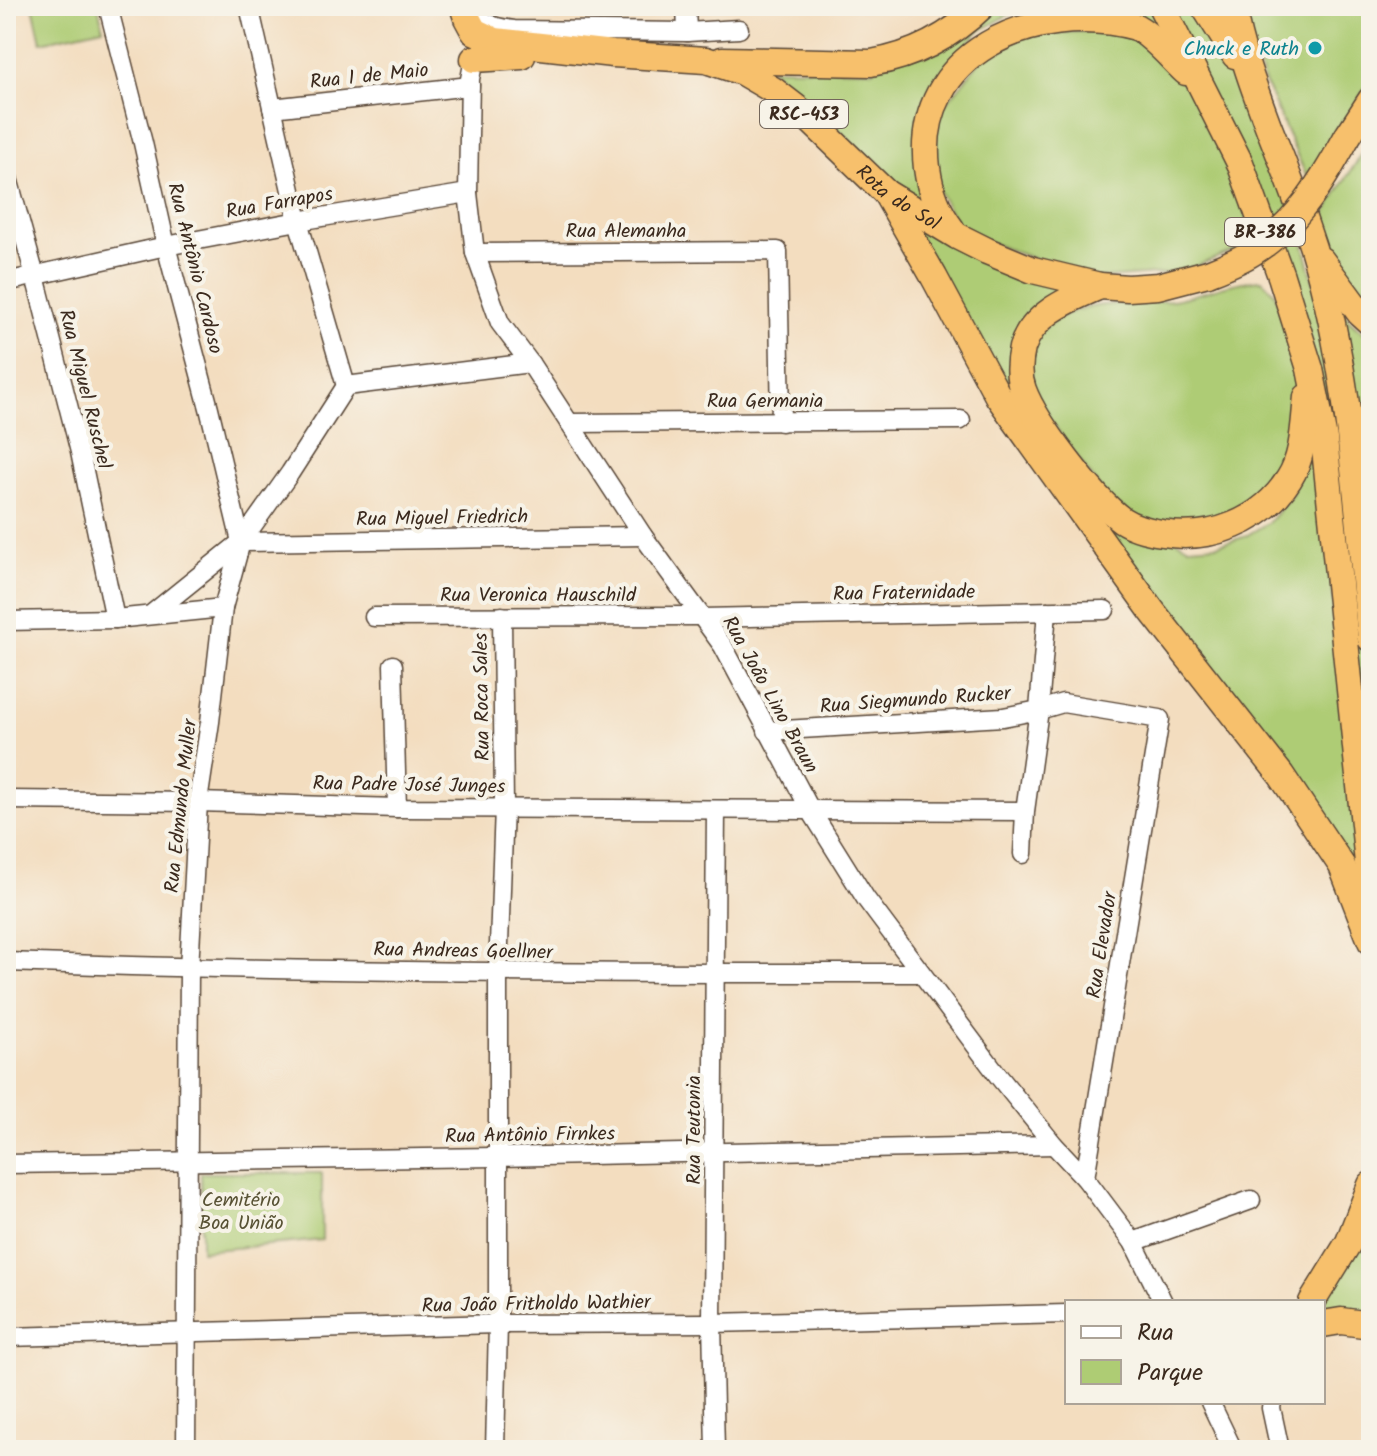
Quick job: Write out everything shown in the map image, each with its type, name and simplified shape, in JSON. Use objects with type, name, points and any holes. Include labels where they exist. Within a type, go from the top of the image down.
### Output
[{"type":"highway","points":[[450,6],[455,28],[474,59]]},
{"type":"highway","points":[[706,60],[871,63],[892,60],[936,41],[960,26],[982,6]]},
{"type":"highway","name":"BR-386","points":[[1161,6],[1240,163],[1281,276],[1310,369],[1326,453],[1371,892]]},
{"type":"highway","name":"BR-386","points":[[1204,6],[1250,78],[1313,249],[1336,343],[1351,438],[1371,639]]},
{"type":"highway","points":[[1232,6],[1250,78]]},
{"type":"highway","points":[[957,236],[944,220],[928,182],[925,136],[941,86],[956,61],[975,42],[998,26],[1035,10],[1056,8],[1081,8],[1110,16],[1136,27],[1152,39],[1189,75],[1208,99]]},
{"type":"highway","points":[[468,14],[474,59]]},
{"type":"highway","name":"Rota do Sol","points":[[468,14],[495,41],[706,60],[742,72],[803,113],[886,193],[957,236],[1033,270],[1100,286],[1158,286],[1208,273],[1254,252],[1292,220],[1307,201],[1371,100]]},
{"type":"highway","points":[[474,59],[492,50],[554,47]]},
{"type":"highway","name":"Rota do Sol","points":[[474,59],[613,54]]},
{"type":"highway","points":[[886,193],[998,396],[1152,611],[1281,775],[1342,866],[1371,941]]},
{"type":"highway","points":[[1313,249],[1360,313],[1371,323]]},
{"type":"highway","points":[[1100,286],[1064,301],[1031,329],[1019,366],[1022,388],[1035,414],[1074,469],[1124,521],[1144,530],[1175,535],[1218,531],[1244,522],[1269,505],[1290,478],[1299,454],[1310,369]]},
{"type":"highway","points":[[1313,1300],[1349,1242],[1371,1185]]},
{"type":"highway","points":[[1325,1324],[1341,1321],[1371,1325]]},
{"type":"street","name":"Rua Antônio Cardoso","points":[[108,6],[241,542]]},
{"type":"street","points":[[249,6],[298,221],[346,386],[530,363]]},
{"type":"street","points":[[686,6],[687,32]]},
{"type":"street","points":[[468,14],[486,24],[514,30],[687,32],[739,29]]},
{"type":"street","name":"Rua João Lino Braun","points":[[474,59],[470,86],[468,193],[475,253],[500,323],[530,363],[643,536],[723,646],[811,811],[866,899],[1000,1078],[1085,1178],[1133,1242],[1162,1300]]},
{"type":"street","name":"Rua 1 de Maio","points":[[272,108],[470,86]]},
{"type":"street","name":"Rua Miguel Ruschel","points":[[6,171],[80,452],[115,619]]},
{"type":"street","name":"Rua Farrapos","points":[[6,282],[166,246],[468,193]]},
{"type":"street","name":"Rua Alemanha","points":[[475,253],[778,251],[781,422]]},
{"type":"street","name":"Rua Edmundo Muller","points":[[186,1450],[189,969],[198,802],[223,608],[241,542],[346,386]]},
{"type":"street","name":"Rua Germania","points":[[569,423],[961,420]]},
{"type":"street","name":"Rua Miguel Friedrich","points":[[241,542],[643,536]]},
{"type":"street","points":[[153,613],[241,542]]},
{"type":"street","points":[[6,621],[115,619],[223,608]]},
{"type":"street","name":"Rua Fraternidade","points":[[702,617],[1105,610]]},
{"type":"street","points":[[1023,854],[1047,611]]},
{"type":"street","name":"Rua Roca Sales","points":[[495,1450],[498,972],[504,807],[502,616]]},
{"type":"street","name":"Rua Veronica Hauschild","points":[[374,617],[702,617]]},
{"type":"street","points":[[393,665],[397,808]]},
{"type":"street","name":"Rua Siegmundo Rucker","points":[[767,731],[1003,717],[1063,703],[1160,719]]},
{"type":"street","name":"Rua Elevador","points":[[1085,1178],[1160,719]]},
{"type":"street","name":"Rua Padre José Junges","points":[[6,800],[397,808],[1025,811]]},
{"type":"street","name":"Rua Teutonia","points":[[715,1450],[712,1323],[716,810]]},
{"type":"street","name":"Rua Andreas Goellner","points":[[6,962],[189,969],[920,973]]},
{"type":"street","name":"Rua Antônio Firnkes","points":[[6,1164],[1054,1145]]},
{"type":"street","points":[[1133,1242],[1251,1200]]},
{"type":"street","name":"Rua João Fritholdo Wathier","points":[[6,1337],[1065,1314]]},
{"type":"street","points":[[1211,1404],[1233,1450]]},
{"type":"street","points":[[1272,1404],[1280,1450]]},
{"type":"green space","points":[[33,6],[98,6],[103,28],[41,42]]},
{"type":"green space","points":[[994,6],[1033,6],[1014,12],[978,32],[953,60],[939,83],[929,210],[894,185],[812,104],[770,68],[872,70]]},
{"type":"green space","points":[[1094,6],[1151,6],[1189,68],[1114,11]]},
{"type":"green space","points":[[1167,6],[1195,6],[1236,79],[1290,208],[1272,222]]},
{"type":"green space","points":[[1239,6],[1371,6],[1371,77],[1342,130],[1306,175],[1263,78]]},
{"type":"green space","points":[[1127,30],[1188,85],[1220,150],[1254,235],[1250,244],[1182,272],[1088,279],[962,232],[934,184],[937,115],[1001,35]]},
{"type":"green space","points":[[1371,140],[1371,312],[1332,257],[1322,228],[1334,198]]},
{"type":"green space","points":[[907,215],[1073,289],[1020,345],[1072,481],[1189,547],[1217,545],[1244,537],[1269,522],[1291,496],[1315,428],[1364,887],[1034,444]]},
{"type":"green space","points":[[1301,234],[1316,292],[1352,521],[1371,719],[1371,823],[1363,737],[1279,248]]},
{"type":"green space","points":[[1262,280],[1274,292],[1296,355],[1296,412],[1290,450],[1277,477],[1261,499],[1217,523],[1149,523],[1109,501],[1027,388],[1036,334],[1062,316],[1089,307],[1178,299]]},
{"type":"green space","points":[[1330,290],[1349,320],[1371,339],[1371,584]]},
{"type":"green space","name":"Cemitério Boa União","points":[[201,1173],[322,1173],[322,1240],[201,1251]]},
{"type":"green space","points":[[1371,1208],[1371,1313],[1344,1306],[1325,1310],[1324,1300]]},
{"type":"place","name":"Chuck e Ruth","points":[[1315,48]]}]
